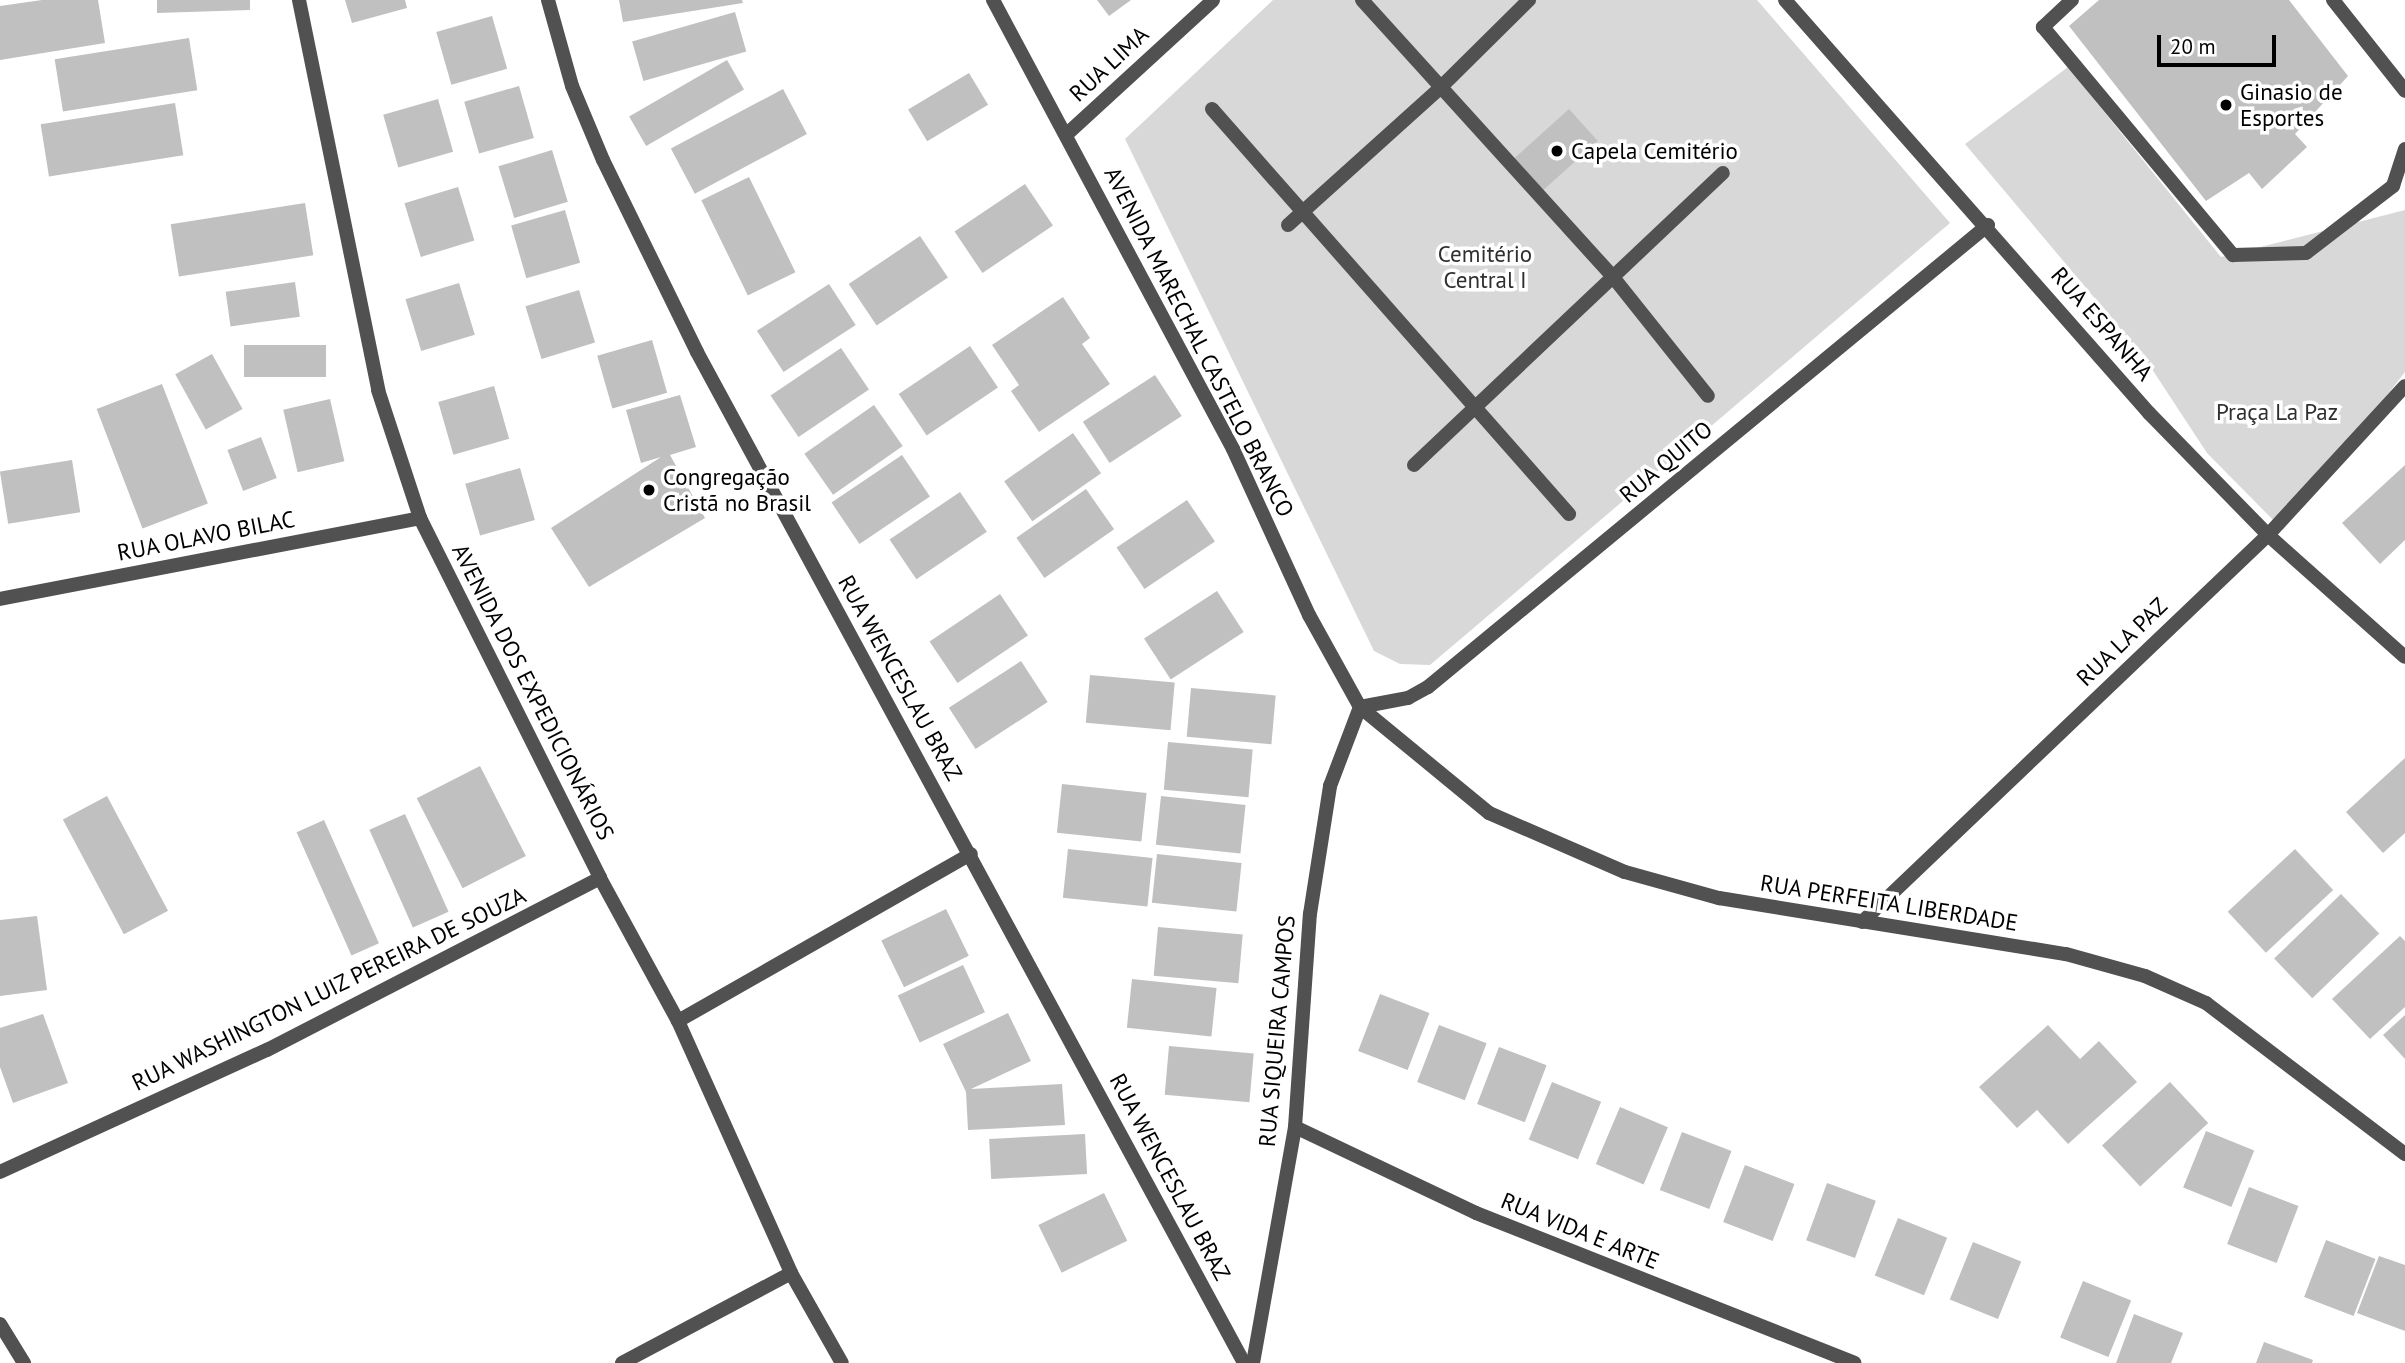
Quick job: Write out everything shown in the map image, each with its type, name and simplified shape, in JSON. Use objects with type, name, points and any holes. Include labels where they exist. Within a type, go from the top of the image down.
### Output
[{"type":"street","name":"AVENIDA DOS EXPEDICIONÁRIOS","points":[[299,0],[378,390],[420,519],[600,878],[678,1021],[791,1273],[842,1363]]},
{"type":"street","name":"RUA WENCESLAU BRAZ","points":[[548,0],[572,86],[603,160],[698,352],[1244,1363]]},
{"type":"street","name":"AVENIDA MARECHAL CASTELO BRANCO","points":[[993,0],[1026,68],[1067,134],[1233,449],[1309,615],[1360,707]]},
{"type":"street","name":"RUA LIMA","points":[[1067,134],[1213,0]]},
{"type":"street","points":[[1362,0],[1613,277],[1708,396]]},
{"type":"street","points":[[1288,225],[1441,87],[1529,0]]},
{"type":"street","name":"RUA ESPANHA","points":[[1785,0],[1988,225],[2149,413],[2268,535],[2405,657]]},
{"type":"street","points":[[2072,0],[2043,27],[2233,255],[2306,253],[2393,186],[2405,149]]},
{"type":"street","points":[[2333,0],[2405,91]]},
{"type":"street","points":[[1212,109],[1569,514]]},
{"type":"street","points":[[1414,465],[1723,173]]},
{"type":"street","name":"RUA QUITO","points":[[1360,707],[1408,698],[1428,687],[1988,225]]},
{"type":"street","name":"RUA LA PAZ","points":[[1862,922],[2268,535],[2405,386]]},
{"type":"street","name":"RUA OLAVO BILAC","points":[[0,599],[420,519]]},
{"type":"street","name":"RUA PERFEITA LIBERDADE","points":[[1360,707],[1489,813],[1625,872],[1719,898],[2066,954],[2145,976],[2206,1003],[2405,1154]]},
{"type":"street","name":"RUA SIQUEIRA CAMPOS","points":[[1253,1363],[1294,1127],[1314,888],[1330,786],[1360,707]]},
{"type":"street","points":[[678,1021],[971,854]]},
{"type":"street","name":"RUA WASHINGTON LUIZ PEREIRA DE SOUZA","points":[[0,1172],[267,1050],[600,878]]},
{"type":"street","name":"RUA VIDA E ARTE","points":[[1294,1127],[1476,1213],[1854,1363]]},
{"type":"street","points":[[622,1363],[791,1273]]},
{"type":"street","points":[[0,1324],[24,1363]]},
{"type":"green space","name":"Cemitério Central I","points":[[1273,0],[1757,0],[1950,223],[1430,665],[1400,664],[1374,651],[1125,139]]},
{"type":"green space","name":"Praça La Paz","points":[[2068,67],[2221,257],[2405,210],[2405,372],[2283,530],[2207,453],[2144,357],[1965,144]]},
{"type":"building","points":[[42,0],[98,0],[105,43],[0,60],[0,6]]},
{"type":"building","points":[[157,0],[250,0],[250,10],[157,13]]},
{"type":"building","points":[[345,0],[405,0],[407,8],[352,23]]},
{"type":"building","points":[[619,0],[742,0],[743,3],[623,22]]},
{"type":"building","points":[[1097,0],[1131,0],[1109,16]]},
{"type":"building","name":"Ginasio de Esportes","points":[[2099,0],[2289,0],[2348,76],[2295,134],[2307,147],[2262,189],[2249,173],[2206,201],[2069,26]]},
{"type":"building","points":[[735,12],[746,51],[643,81],[632,41]]},
{"type":"building","points":[[492,16],[507,69],[451,85],[436,32]]},
{"type":"building","points":[[189,38],[197,90],[63,112],[55,59]]},
{"type":"building","points":[[727,60],[744,89],[646,146],[629,116]]},
{"type":"building","points":[[969,73],[988,105],[927,141],[908,110]]},
{"type":"building","points":[[519,86],[534,138],[479,154],[464,102]]},
{"type":"building","points":[[783,89],[807,134],[695,194],[671,149]]},
{"type":"building","points":[[438,99],[453,152],[398,168],[383,115]]},
{"type":"building","points":[[175,103],[183,155],[49,177],[41,124]]},
{"type":"building","name":"Capela Cemitério","points":[[1569,109],[1598,141],[1542,191],[1513,159]]},
{"type":"building","points":[[552,150],[568,202],[514,218],[498,166]]},
{"type":"building","points":[[749,177],[795,272],[748,296],[701,200]]},
{"type":"building","points":[[1025,184],[1053,225],[982,273],[955,232]]},
{"type":"building","points":[[458,187],[474,241],[421,257],[404,203]]},
{"type":"building","points":[[305,203],[313,255],[179,277],[171,224]]},
{"type":"building","points":[[565,210],[580,263],[526,278],[511,225]]},
{"type":"building","points":[[920,236],[948,277],[877,326],[849,284]]},
{"type":"building","points":[[295,282],[300,317],[231,326],[226,292]]},
{"type":"building","points":[[459,283],[475,335],[421,351],[405,299]]},
{"type":"building","points":[[829,284],[856,325],[784,372],[757,331]]},
{"type":"building","points":[[579,290],[595,343],[542,359],[525,306]]},
{"type":"building","points":[[1063,297],[1090,338],[1082,344],[1110,384],[1039,432],[1011,391],[1019,385],[992,345]]},
{"type":"building","points":[[652,340],[667,393],[612,409],[597,356]]},
{"type":"building","points":[[244,345],[326,345],[326,377],[244,377]]},
{"type":"building","points":[[970,346],[998,387],[927,436],[899,394]]},
{"type":"building","points":[[841,348],[869,389],[798,437],[771,396]]},
{"type":"building","points":[[212,354],[243,409],[206,429],[175,374]]},
{"type":"building","points":[[1155,375],[1182,416],[1110,463],[1083,422]]},
{"type":"building","points":[[162,384],[208,503],[143,529],[97,409]]},
{"type":"building","points":[[494,386],[509,439],[453,455],[438,402]]},
{"type":"building","name":"Congregação Cristã no Brasil","points":[[680,395],[696,447],[670,455],[705,518],[589,587],[551,528],[661,457],[641,463],[626,410]]},
{"type":"building","points":[[330,399],[344,461],[298,472],[283,410]]},
{"type":"building","points":[[874,405],[903,446],[833,495],[804,454]]},
{"type":"building","points":[[1073,433],[1101,473],[1032,521],[1004,481]]},
{"type":"building","points":[[261,437],[277,478],[243,491],[227,450]]},
{"type":"building","points":[[902,455],[930,496],[859,544],[832,503]]},
{"type":"building","points":[[72,460],[80,512],[8,524],[0,471]]},
{"type":"building","points":[[2405,465],[2405,540],[2380,564],[2342,523]]},
{"type":"building","points":[[520,468],[535,520],[480,536],[465,484]]},
{"type":"building","points":[[1086,489],[1114,529],[1044,578],[1016,538]]},
{"type":"building","points":[[960,492],[987,532],[916,579],[890,540]]},
{"type":"building","points":[[1187,500],[1215,541],[1144,589],[1117,548]]},
{"type":"building","points":[[1217,591],[1244,632],[1171,679],[1144,638]]},
{"type":"building","points":[[1000,594],[1028,635],[957,683],[930,642]]},
{"type":"building","points":[[1021,661],[1048,702],[976,749],[949,708]]},
{"type":"building","points":[[1090,675],[1175,682],[1170,730],[1086,723]]},
{"type":"building","points":[[1191,688],[1276,695],[1271,744],[1187,737]]},
{"type":"building","points":[[1168,742],[1253,749],[1248,797],[1164,790]]},
{"type":"building","points":[[2405,758],[2405,833],[2383,853],[2346,812]]},
{"type":"building","points":[[480,766],[526,856],[463,888],[417,798]]},
{"type":"building","points":[[1062,784],[1147,793],[1141,842],[1057,833]]},
{"type":"building","points":[[107,796],[168,911],[124,934],[63,819]]},
{"type":"building","points":[[1161,796],[1246,805],[1240,854],[1156,845]]},
{"type":"building","points":[[405,814],[449,912],[413,928],[369,830]]},
{"type":"building","points":[[324,820],[379,943],[352,956],[297,832]]},
{"type":"building","points":[[1068,849],[1153,858],[1147,907],[1063,898]]},
{"type":"building","points":[[2295,849],[2333,890],[2266,953],[2228,912]]},
{"type":"building","points":[[1157,854],[1242,863],[1236,912],[1152,903]]},
{"type":"building","points":[[2341,894],[2379,934],[2312,998],[2274,959]]},
{"type":"building","points":[[946,909],[969,956],[904,987],[881,941]]},
{"type":"building","points":[[37,916],[47,990],[0,996],[0,920]]},
{"type":"building","points":[[1158,927],[1243,934],[1238,983],[1154,976]]},
{"type":"building","points":[[2400,936],[2405,941],[2405,1007],[2370,1039],[2332,999]]},
{"type":"building","points":[[963,965],[985,1012],[920,1043],[898,995]]},
{"type":"building","points":[[1132,979],[1217,988],[1211,1037],[1127,1028]]},
{"type":"building","points":[[1380,994],[1429,1013],[1408,1070],[1358,1051]]},
{"type":"building","points":[[1008,1013],[1031,1061],[971,1089],[1062,1084],[1065,1125],[968,1130],[966,1092],[943,1044]]},
{"type":"building","points":[[43,1014],[68,1083],[13,1103],[0,1067],[0,1028]]},
{"type":"building","points":[[2405,1015],[2405,1059],[2383,1035]]},
{"type":"building","points":[[1439,1025],[1487,1043],[1465,1100],[1417,1082]]},
{"type":"building","points":[[2048,1025],[2080,1059],[2099,1041],[2137,1082],[2068,1144],[2037,1110],[2017,1128],[1979,1087]]},
{"type":"building","points":[[1169,1046],[1254,1053],[1249,1102],[1165,1095]]},
{"type":"building","points":[[1499,1047],[1547,1065],[1525,1122],[1477,1104]]},
{"type":"building","points":[[1552,1082],[1601,1102],[1578,1159],[1529,1139]]},
{"type":"building","points":[[2170,1082],[2208,1123],[2140,1186],[2102,1145]]},
{"type":"building","points":[[1620,1107],[1668,1127],[1644,1184],[1596,1164]]},
{"type":"building","points":[[2206,1131],[2254,1150],[2231,1207],[2183,1188]]},
{"type":"building","points":[[1682,1132],[1731,1151],[1709,1209],[1660,1190]]},
{"type":"building","points":[[1085,1134],[1087,1174],[991,1179],[989,1139]]},
{"type":"building","points":[[1745,1165],[1794,1184],[1773,1241],[1723,1222]]},
{"type":"building","points":[[1827,1183],[1876,1201],[1855,1258],[1806,1240]]},
{"type":"building","points":[[2249,1187],[2298,1206],[2277,1263],[2227,1244]]},
{"type":"building","points":[[1104,1193],[1127,1241],[1062,1273],[1038,1225]]},
{"type":"building","points":[[1898,1218],[1947,1238],[1924,1295],[1875,1275]]},
{"type":"building","points":[[2326,1240],[2375,1259],[2354,1316],[2304,1297]]},
{"type":"building","points":[[1973,1242],[2021,1261],[1998,1319],[1950,1299]]},
{"type":"building","points":[[2379,1256],[2405,1265],[2405,1331],[2357,1313]]},
{"type":"building","points":[[2083,1281],[2131,1300],[2108,1357],[2060,1338]]},
{"type":"building","points":[[2134,1314],[2183,1333],[2171,1363],[2116,1363]]},
{"type":"building","points":[[2264,1342],[2313,1360],[2312,1363],[2256,1363]]},
{"type":"place","name":"Ginasio de Esportes","points":[[2226,105]]},
{"type":"place","name":"Capela Cemitério","points":[[1557,151]]},
{"type":"place","name":"Congregação Cristã no Brasil","points":[[649,490]]}]
